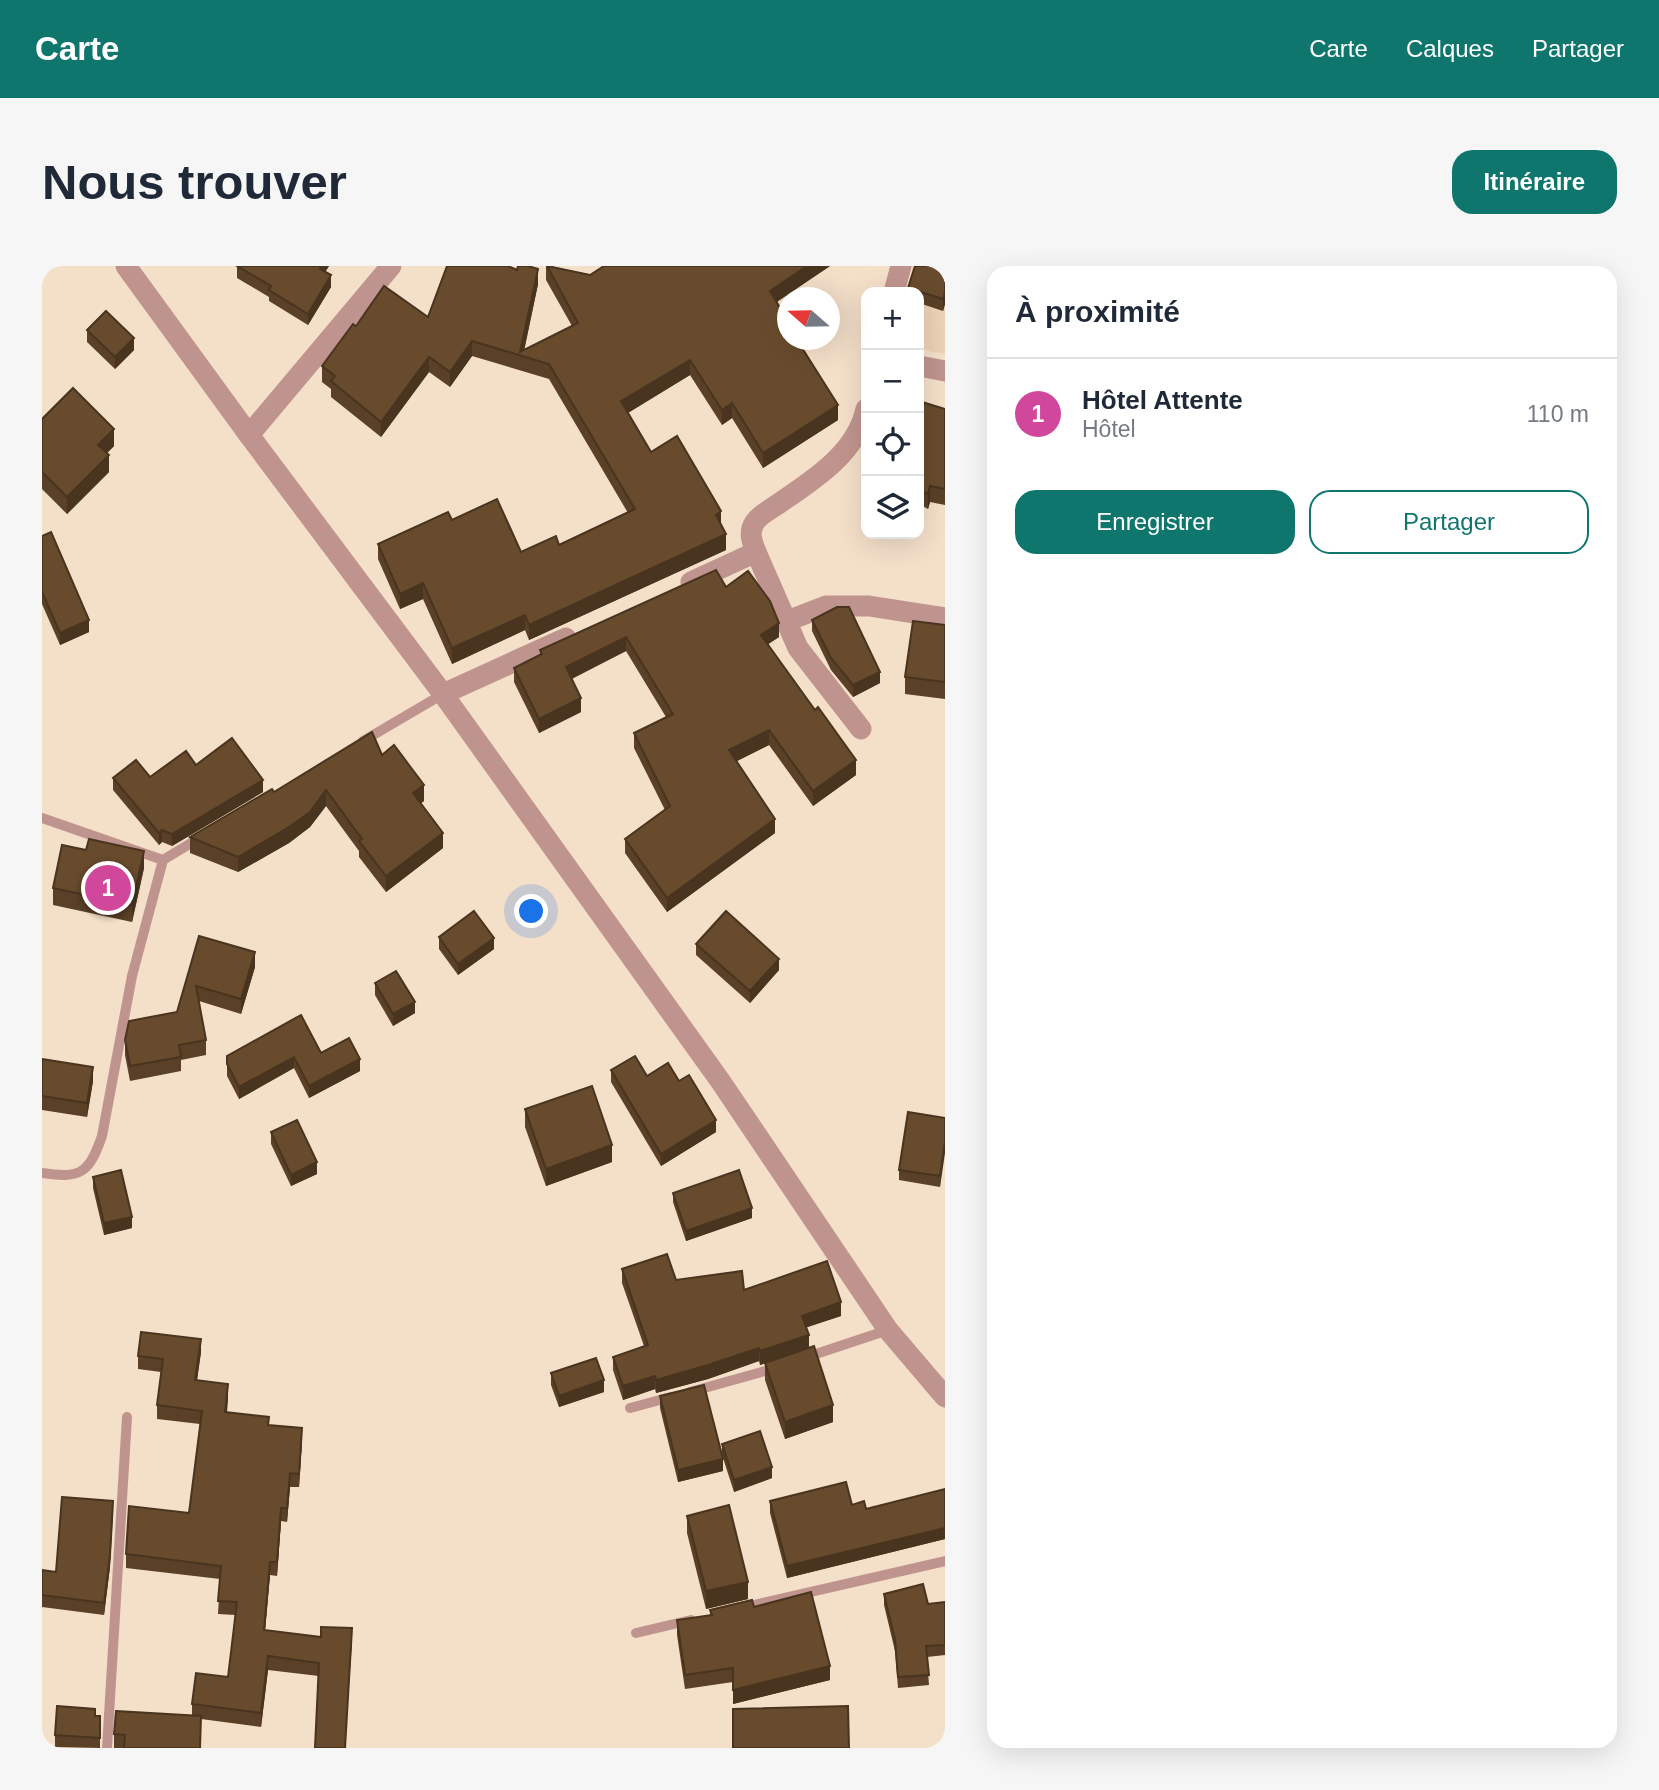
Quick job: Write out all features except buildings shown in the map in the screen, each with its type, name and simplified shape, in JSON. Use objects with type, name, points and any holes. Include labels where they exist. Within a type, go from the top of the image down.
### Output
[{"type":"street","points":[[125,266],[443,694],[720,1082],[888,1330],[945,1397]]},
{"type":"street","points":[[248,435],[391,266]]},
{"type":"street","points":[[895,287],[901,266]]},
{"type":"street","points":[[924,367],[945,371]]},
{"type":"street","points":[[861,729],[799,648],[751,538],[756,520],[817,477],[856,438],[865,413]]},
{"type":"street","points":[[668,592],[756,552]]},
{"type":"street","points":[[787,621],[826,606],[869,606],[945,618]]},
{"type":"street","points":[[443,694],[581,632]]},
{"type":"lane","points":[[350,749],[443,694]]},
{"type":"lane","points":[[42,818],[163,860]]},
{"type":"lane","points":[[42,1173],[63,1176],[78,1173],[91,1164],[102,1136],[132,976],[163,860],[209,832]]},
{"type":"lane","points":[[630,1408],[766,1371],[888,1330]]},
{"type":"lane","points":[[107,1748],[127,1417]]},
{"type":"lane","points":[[730,1611],[945,1560]]},
{"type":"lane","points":[[636,1633],[703,1617]]},
{"type":"shaded area","points":[[913,266],[945,266],[945,354],[924,348],[924,287],[907,287]]},
{"type":"place","name":"Hôtel Attente","points":[[108,888]]}]
